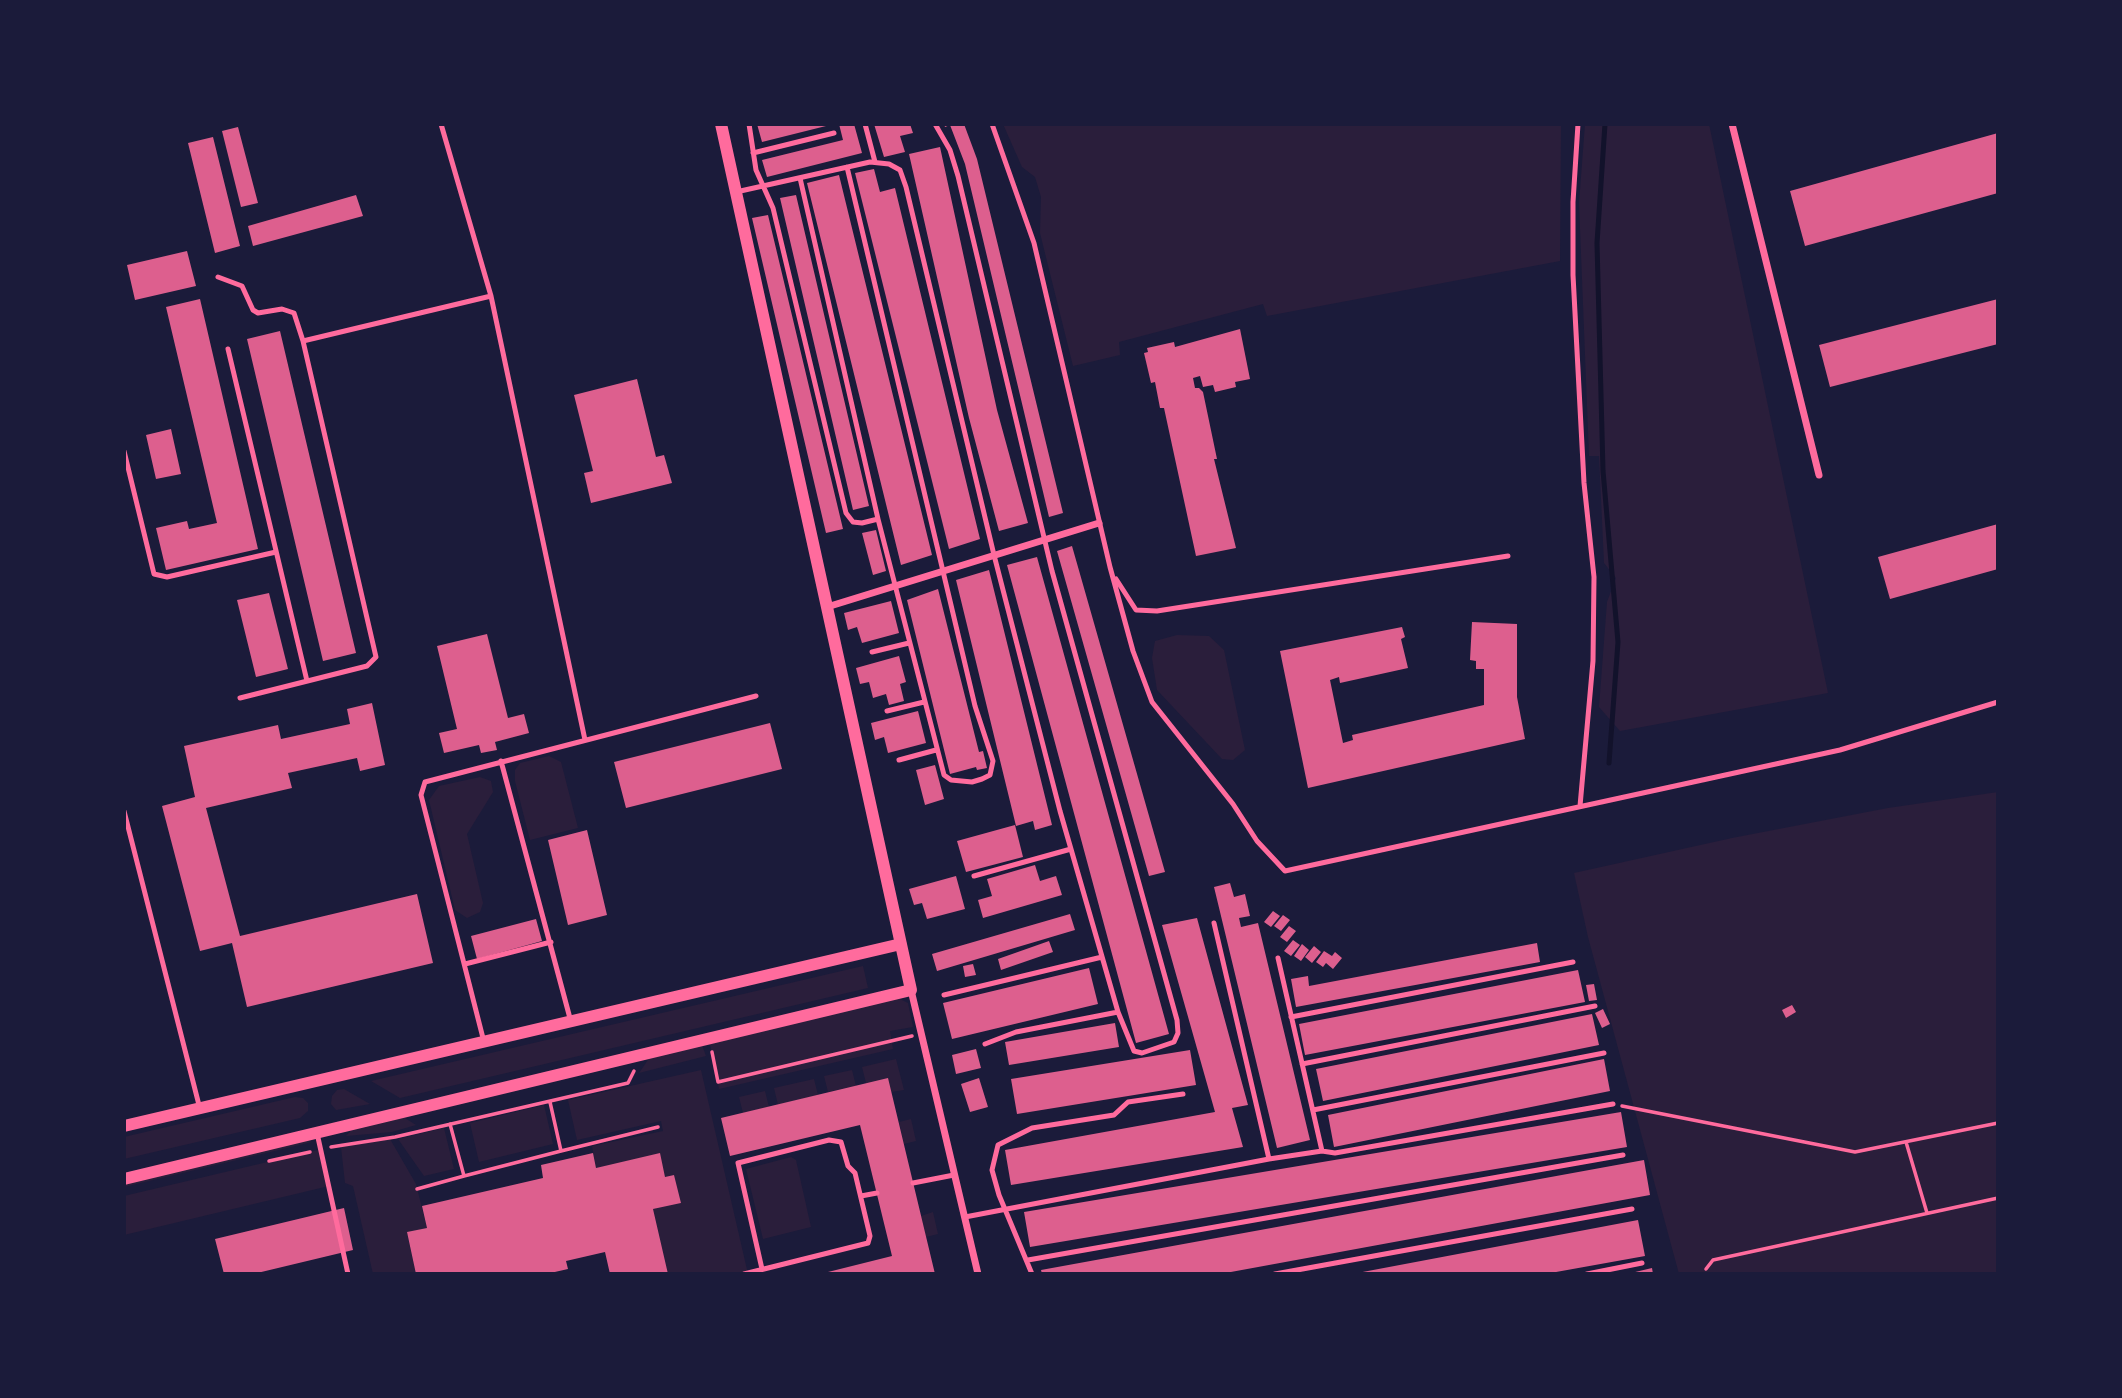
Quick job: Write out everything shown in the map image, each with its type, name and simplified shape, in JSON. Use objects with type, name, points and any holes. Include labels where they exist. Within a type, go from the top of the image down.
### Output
[{"type":"street","points":[[721,124],[911,990],[978,1274]]},
{"type":"street","points":[[1732,124],[1819,475]]},
{"type":"street","points":[[826,607],[1099,523]]},
{"type":"street","points":[[124,1126],[901,944]]},
{"type":"street","points":[[124,1179],[911,990]]},
{"type":"lane","points":[[441,124],[491,296],[584,740]]},
{"type":"lane","points":[[749,124],[752,153],[773,208],[846,513],[853,522],[878,519]]},
{"type":"lane","points":[[865,124],[876,163]]},
{"type":"lane","points":[[736,192],[876,163],[900,170],[994,555],[1071,849],[1118,1012],[1134,1051],[1142,1053],[1174,1042],[1178,1033],[1177,1020],[1044,540],[958,176],[950,150],[934,124]]},
{"type":"lane","points":[[992,124],[1034,243],[1110,566],[1133,651],[1152,702],[1233,804],[1257,841],[1285,871],[1840,750],[1998,702]]},
{"type":"lane","points":[[1578,124],[1573,202],[1573,275],[1584,483],[1594,577],[1593,661],[1580,806]]},
{"type":"lane","points":[[752,153],[834,133]]},
{"type":"lane","points":[[800,178],[878,519],[936,750],[944,775],[951,780],[972,782],[990,775],[993,769],[847,167]]},
{"type":"lane","points":[[218,277],[242,286],[253,310],[258,313],[282,309],[295,313],[376,650],[376,657],[367,666],[240,698]]},
{"type":"lane","points":[[303,341],[491,296]]},
{"type":"lane","points":[[228,349],[307,681]]},
{"type":"lane","points":[[124,451],[155,574],[167,577],[276,552]]},
{"type":"lane","points":[[1110,566],[1136,610],[1157,611],[1508,556]]},
{"type":"lane","points":[[872,652],[909,643]]},
{"type":"lane","points":[[484,1042],[422,788],[431,779],[756,696]]},
{"type":"lane","points":[[887,711],[924,702]]},
{"type":"lane","points":[[899,760],[936,750]]},
{"type":"lane","points":[[500,761],[571,1021]]},
{"type":"lane","points":[[124,811],[200,1109]]},
{"type":"lane","points":[[974,876],[1071,849]]},
{"type":"lane","points":[[1214,923],[1269,1159]]},
{"type":"lane","points":[[464,964],[551,942]]},
{"type":"lane","points":[[944,995],[1102,957]]},
{"type":"lane","points":[[1278,958],[1322,1151]]},
{"type":"lane","points":[[1291,1017],[1573,962]]},
{"type":"lane","points":[[1302,1064],[1595,1006]]},
{"type":"lane","points":[[985,1044],[1016,1032],[1118,1012]]},
{"type":"lane","points":[[1313,1110],[1604,1052]]},
{"type":"lane","points":[[1032,1274],[1028,1259],[1005,1210],[992,1170],[998,1145],[1032,1128],[1114,1115],[1128,1102],[1183,1094]]},
{"type":"lane","points":[[965,1217],[1269,1159],[1322,1151],[1335,1153],[1614,1104]]},
{"type":"lane","points":[[317,1133],[348,1274]]},
{"type":"lane","points":[[744,1274],[868,1243],[870,1236],[855,1173],[848,1166],[841,1142],[829,1140],[738,1163],[762,1269]]},
{"type":"lane","points":[[1028,1259],[1623,1155]]},
{"type":"lane","points":[[913,1183],[954,1175]]},
{"type":"lane","points":[[861,1196],[877,1192]]},
{"type":"lane","points":[[1275,1274],[1632,1209]]},
{"type":"lane","points":[[1587,1274],[1642,1263]]},
{"type":"path","points":[[711,1047],[718,1082],[921,1034]]},
{"type":"path","points":[[268,1161],[450,1124],[628,1083],[641,1055]]},
{"type":"path","points":[[550,1101],[561,1151]]},
{"type":"path","points":[[1614,1104],[1855,1152],[1998,1123]]},
{"type":"path","points":[[450,1124],[464,1176]]},
{"type":"path","points":[[417,1189],[659,1127]]},
{"type":"path","points":[[1906,1142],[1927,1213]]},
{"type":"path","points":[[1706,1269],[1713,1260],[1998,1198]]},
{"type":"shaded area","points":[[1003,124],[1561,124],[1560,261],[1267,316],[1263,304],[1119,342],[1120,355],[1073,366],[1040,233],[1041,197],[1035,177],[1022,167]]},
{"type":"shaded area","points":[[1585,124],[1709,124],[1828,693],[1620,731],[1599,707],[1607,602],[1616,578],[1604,563],[1599,456],[1589,456],[1579,203]]},
{"type":"shaded area","points":[[1177,635],[1209,636],[1224,650],[1245,750],[1233,760],[1222,759],[1157,690],[1152,658],[1155,641]]},
{"type":"shaded area","points":[[549,756],[561,762],[578,828],[530,840],[515,781],[515,770],[520,763]]},
{"type":"shaded area","points":[[480,777],[491,781],[493,792],[467,834],[483,903],[480,912],[467,918],[455,910],[429,800],[439,786]]},
{"type":"shaded area","points":[[1998,792],[1998,1274],[1679,1274],[1588,937],[1574,873],[1732,838],[1888,808]]},
{"type":"shaded area","points":[[863,966],[868,988],[400,1098],[371,1081]]},
{"type":"shaded area","points":[[896,997],[908,1003],[913,1027],[890,1031],[893,1049],[719,1089],[710,1044]]},
{"type":"shaded area","points":[[702,1045],[706,1056],[639,1073],[650,1057]]},
{"type":"shaded area","points":[[896,1059],[904,1090],[891,1092],[866,1083],[862,1067]]},
{"type":"shaded area","points":[[701,1070],[748,1274],[668,1274],[653,1209],[681,1203],[674,1175],[665,1177],[659,1154],[596,1168],[592,1146],[663,1131],[661,1121],[577,1140],[568,1100]]},
{"type":"shaded area","points":[[852,1070],[856,1086],[828,1092],[824,1076]]},
{"type":"shaded area","points":[[814,1079],[818,1095],[778,1105],[774,1088]]},
{"type":"shaded area","points":[[344,1089],[370,1104],[336,1110],[331,1104],[332,1096],[337,1090]]},
{"type":"shaded area","points":[[765,1091],[769,1107],[743,1113],[739,1097]]},
{"type":"shaded area","points":[[295,1097],[303,1098],[308,1103],[308,1111],[300,1118],[124,1159],[124,1137]]},
{"type":"shaded area","points":[[544,1105],[553,1144],[479,1162],[470,1123]]},
{"type":"shaded area","points":[[400,1115],[416,1125],[392,1132],[346,1136],[356,1125]]},
{"type":"shaded area","points":[[911,1119],[916,1141],[904,1144],[899,1122]]},
{"type":"shaded area","points":[[444,1128],[454,1169],[424,1176],[398,1139]]},
{"type":"shaded area","points":[[300,1139],[312,1142],[124,1187],[124,1181]]},
{"type":"shaded area","points":[[390,1139],[416,1184],[427,1228],[407,1233],[416,1274],[373,1274],[353,1186],[345,1183],[341,1147]]},
{"type":"shaded area","points":[[318,1150],[329,1186],[124,1235],[124,1196]]},
{"type":"shaded area","points":[[791,1157],[796,1160],[811,1227],[763,1239],[746,1169]]},
{"type":"shaded area","points":[[933,1212],[938,1234],[926,1237],[921,1216]]},
{"type":"building","points":[[757,124],[830,124],[830,125],[762,142]]},
{"type":"building","points":[[839,124],[854,124],[862,153],[767,177],[762,160],[843,140]]},
{"type":"building","points":[[874,124],[910,124],[913,133],[900,136],[905,152],[884,157]]},
{"type":"building","points":[[944,124],[964,124],[977,159],[1063,513],[1049,517],[965,164],[950,125],[945,127]]},
{"type":"building","points":[[238,127],[258,203],[241,207],[222,131]]},
{"type":"building","points":[[1998,133],[1998,193],[1805,246],[1790,191]]},
{"type":"building","points":[[213,137],[240,246],[215,253],[188,143]]},
{"type":"building","points":[[940,147],[997,410],[1028,523],[999,531],[969,418],[909,154]]},
{"type":"building","points":[[874,169],[880,192],[895,188],[980,539],[949,549],[855,173]]},
{"type":"building","points":[[839,175],[932,555],[901,565],[807,183]]},
{"type":"building","points":[[356,195],[363,216],[253,246],[248,226]]},
{"type":"building","points":[[796,195],[869,506],[853,510],[780,198]]},
{"type":"building","points":[[768,215],[843,529],[826,533],[752,218]]},
{"type":"building","points":[[187,251],[196,286],[135,300],[127,265]]},
{"type":"building","points":[[200,299],[258,549],[166,570],[156,528],[187,521],[189,529],[217,523],[166,307]]},
{"type":"building","points":[[1998,299],[1998,344],[1830,387],[1819,345]]},
{"type":"building","points":[[1240,329],[1250,379],[1235,382],[1236,387],[1215,392],[1213,385],[1203,387],[1200,376],[1193,378],[1195,388],[1203,392],[1217,459],[1214,459],[1236,548],[1196,556],[1164,408],[1160,408],[1155,382],[1151,383],[1144,353],[1148,352],[1147,348],[1174,342],[1175,347]]},
{"type":"building","points":[[280,331],[356,653],[323,661],[247,339]]},
{"type":"building","points":[[637,379],[656,457],[664,455],[672,483],[591,503],[584,473],[593,471],[574,395]]},
{"type":"building","points":[[171,429],[181,474],[156,479],[146,435]]},
{"type":"building","points":[[1998,524],[1998,569],[1890,599],[1878,557]]},
{"type":"building","points":[[876,530],[886,571],[873,575],[862,533]]},
{"type":"building","points":[[1072,546],[1165,872],[1149,876],[1057,551]]},
{"type":"building","points":[[1037,557],[1169,1034],[1136,1043],[1007,565]]},
{"type":"building","points":[[989,570],[1052,825],[1035,830],[1033,821],[1016,826],[956,580]]},
{"type":"building","points":[[938,589],[979,752],[983,751],[987,768],[977,770],[976,767],[950,774],[907,600]]},
{"type":"building","points":[[269,593],[288,669],[256,677],[237,600]]},
{"type":"building","points":[[891,601],[899,633],[862,643],[857,627],[848,630],[844,613]]},
{"type":"building","points":[[1472,622],[1517,624],[1517,697],[1525,739],[1308,788],[1280,651],[1402,627],[1405,637],[1401,639],[1408,668],[1340,683],[1339,677],[1330,680],[1343,743],[1353,740],[1352,735],[1484,705],[1484,669],[1476,669],[1476,661],[1470,660]]},
{"type":"building","points":[[487,634],[508,718],[524,714],[529,733],[495,742],[497,750],[481,753],[479,745],[444,753],[439,733],[457,729],[437,646]]},
{"type":"building","points":[[899,656],[906,682],[900,684],[904,701],[889,705],[886,694],[873,698],[869,682],[860,684],[856,668]]},
{"type":"building","points":[[372,703],[385,765],[360,771],[357,758],[288,773],[292,788],[206,808],[240,936],[417,894],[433,963],[247,1007],[232,943],[200,951],[162,806],[195,797],[184,746],[278,725],[281,739],[350,724],[347,709]]},
{"type":"building","points":[[918,711],[926,743],[888,753],[884,737],[875,740],[871,723]]},
{"type":"building","points":[[770,723],[782,769],[626,808],[614,762]]},
{"type":"building","points":[[935,765],[944,799],[925,805],[916,770]]},
{"type":"building","points":[[1015,825],[1023,857],[966,872],[957,841]]},
{"type":"building","points":[[587,830],[607,915],[568,925],[548,840]]},
{"type":"building","points":[[1035,865],[1040,881],[1056,876],[1062,895],[983,918],[978,900],[992,896],[987,879]]},
{"type":"building","points":[[956,876],[965,909],[927,919],[922,903],[914,905],[909,889]]},
{"type":"building","points":[[1230,883],[1234,897],[1245,894],[1250,916],[1239,918],[1241,927],[1258,923],[1310,1140],[1277,1148],[1214,887]]},
{"type":"building","points":[[1273,911],[1280,916],[1271,927],[1264,922]]},
{"type":"building","points":[[1070,914],[1075,930],[937,971],[932,954]]},
{"type":"building","points":[[1283,915],[1290,920],[1281,931],[1274,926]]},
{"type":"building","points":[[1197,918],[1248,1105],[1232,1108],[1243,1147],[1011,1185],[1005,1150],[1215,1112],[1162,925]]},
{"type":"building","points":[[536,919],[542,941],[477,959],[471,936]]},
{"type":"building","points":[[1289,926],[1296,931],[1287,942],[1280,937]]},
{"type":"building","points":[[1293,940],[1300,945],[1291,956],[1284,951]]},
{"type":"building","points":[[1049,941],[1053,952],[1001,970],[998,959]]},
{"type":"building","points":[[1537,943],[1540,962],[1296,1007],[1291,979],[1308,976],[1309,986]]},
{"type":"building","points":[[1302,944],[1309,950],[1301,961],[1294,956]]},
{"type":"building","points":[[1314,946],[1321,952],[1312,963],[1305,957]]},
{"type":"building","points":[[1324,951],[1332,956],[1335,952],[1342,958],[1333,969],[1326,963],[1323,967],[1316,962]]},
{"type":"building","points":[[973,964],[976,975],[965,977],[963,966]]},
{"type":"building","points":[[1089,968],[1098,1004],[952,1039],[943,1003]]},
{"type":"building","points":[[1578,970],[1585,1002],[1305,1055],[1299,1024]]},
{"type":"building","points":[[1594,984],[1597,1000],[1589,1001],[1586,985]]},
{"type":"building","points":[[1792,1005],[1796,1012],[1786,1018],[1782,1010]]},
{"type":"building","points":[[1603,1009],[1610,1024],[1602,1028],[1595,1013]]},
{"type":"building","points":[[1592,1014],[1599,1045],[1323,1101],[1316,1069]]},
{"type":"building","points":[[1115,1023],[1119,1047],[1009,1065],[1005,1042]]},
{"type":"building","points":[[976,1049],[981,1068],[956,1074],[952,1055]]},
{"type":"building","points":[[1190,1050],[1196,1085],[1017,1114],[1011,1079]]},
{"type":"building","points":[[1604,1059],[1610,1091],[1334,1147],[1328,1115]]},
{"type":"building","points":[[888,1078],[935,1274],[820,1274],[892,1256],[860,1125],[730,1156],[721,1118]]},
{"type":"building","points":[[979,1078],[988,1107],[970,1112],[961,1084]]},
{"type":"building","points":[[1621,1112],[1627,1147],[1030,1247],[1024,1212]]},
{"type":"building","points":[[593,1153],[596,1168],[660,1153],[665,1177],[674,1175],[681,1203],[653,1209],[668,1274],[610,1274],[605,1252],[566,1261],[568,1269],[546,1274],[416,1274],[407,1232],[427,1228],[422,1206],[543,1178],[541,1165]]},
{"type":"building","points":[[1644,1160],[1650,1195],[1220,1274],[1042,1274],[1041,1270]]},
{"type":"building","points":[[344,1208],[353,1250],[253,1274],[224,1274],[215,1239]]},
{"type":"building","points":[[1638,1220],[1645,1256],[1545,1274],[1352,1274]]},
{"type":"building","points":[[1652,1268],[1653,1274],[1631,1273]]},
{"type":"waterway","points":[[1605,124],[1597,243],[1603,471],[1618,642],[1609,763]]}]
